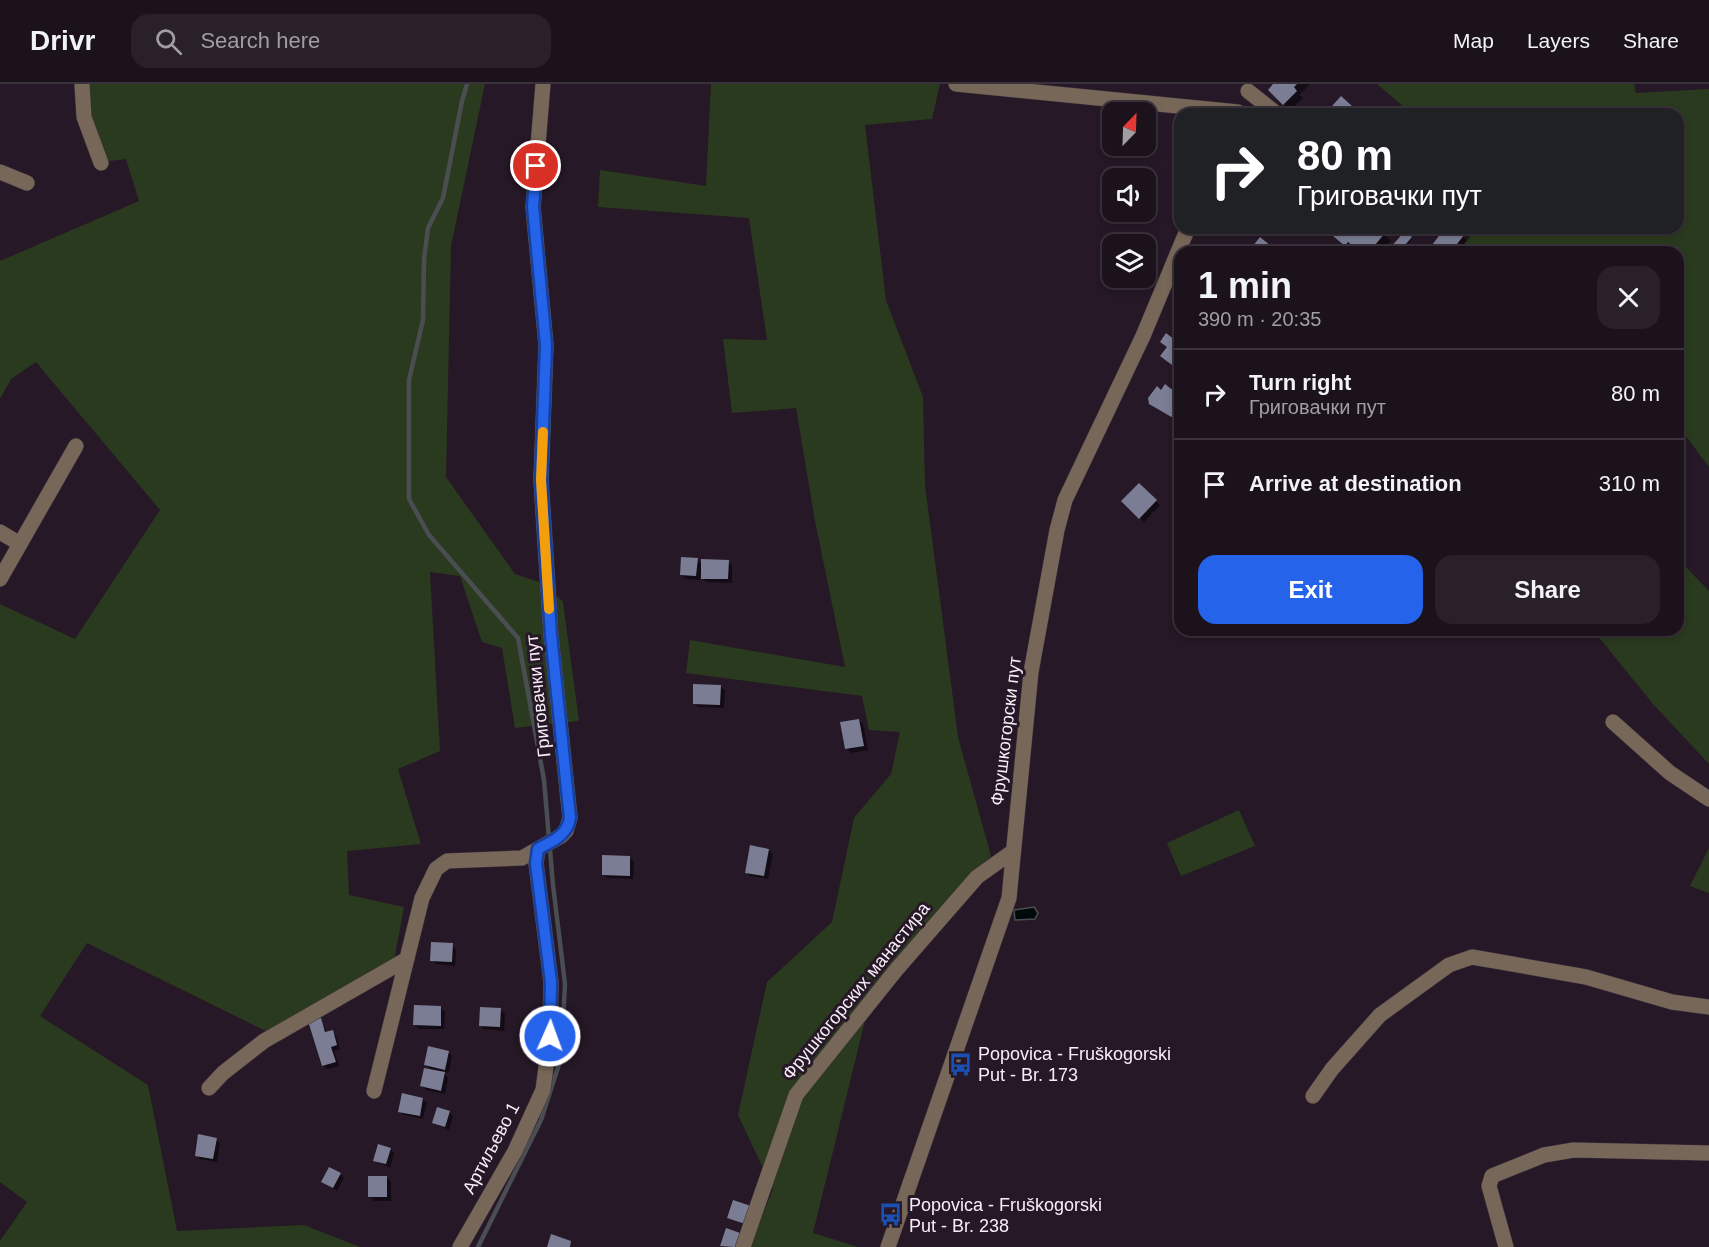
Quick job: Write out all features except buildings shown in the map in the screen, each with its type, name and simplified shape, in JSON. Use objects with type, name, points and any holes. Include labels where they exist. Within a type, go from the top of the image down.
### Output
[{"type":"street","points":[[82,84],[84,117],[101,163]]},
{"type":"street","name":"Григовачки пут","points":[[374,1091],[422,898],[436,869],[447,861],[522,858],[561,836],[566,831],[570,818],[551,635],[541,480],[546,345],[533,207],[543,84]]},
{"type":"street","points":[[956,84],[1189,108]]},
{"type":"street","points":[[1240,108],[1250,88],[1271,108]]},
{"type":"street","points":[[0,172],[27,183]]},
{"type":"street","name":"Фрушкогорски пут","points":[[888,1247],[1000,929],[1008,898],[1031,672],[1057,530],[1065,500],[1143,336],[1174,262]]},
{"type":"street","points":[[0,579],[76,446]]},
{"type":"street","points":[[0,532],[20,544]]},
{"type":"street","points":[[1613,722],[1670,773],[1709,799]]},
{"type":"street","name":"Артиљево 1","points":[[460,1247],[515,1151],[543,1090],[550,1036],[551,982],[536,863],[538,849]]},
{"type":"street","name":"Фрушкогорских манастира","points":[[743,1247],[796,1095],[896,970],[976,877],[1012,852]]},
{"type":"street","points":[[1313,1096],[1332,1069],[1380,1015],[1449,965],[1472,957],[1586,977],[1672,1002],[1709,1007]]},
{"type":"street","points":[[209,1089],[223,1073],[264,1041],[407,959]]},
{"type":"street","points":[[1506,1247],[1489,1186],[1492,1176],[1544,1155],[1574,1150],[1709,1154]]},
{"type":"green space","points":[[88,84],[485,84],[451,246],[446,477],[515,574],[545,584],[563,602],[579,721],[515,728],[502,648],[482,642],[460,576],[430,572],[440,751],[398,769],[421,844],[347,851],[349,895],[404,907],[394,961],[274,1035],[87,943],[40,1016],[148,1085],[177,1231],[304,1225],[360,1247],[0,1247],[0,1241],[27,1202],[0,1182],[0,604],[75,639],[160,510],[36,362],[11,379],[0,399],[0,261],[139,201],[126,159],[95,163]]},
{"type":"green space","points":[[711,84],[940,84],[932,119],[865,125],[886,300],[923,397],[925,485],[958,737],[991,856],[872,992],[813,1233],[858,1247],[750,1247],[773,1189],[738,1115],[767,982],[832,922],[854,818],[891,774],[900,732],[869,730],[862,696],[686,673],[690,640],[845,667],[815,521],[796,408],[732,413],[723,339],[767,340],[749,218],[598,207],[600,170],[706,186]]},
{"type":"green space","points":[[1377,84],[1634,84],[1636,93],[1709,89],[1709,467],[1684,434],[1684,246],[1463,246],[1472,234],[1684,234],[1684,108],[1405,108]]},
{"type":"green space","points":[[1684,565],[1709,591],[1709,764],[1653,704],[1598,636],[1684,636]]},
{"type":"green space","points":[[1239,810],[1255,846],[1181,876],[1167,843]]},
{"type":"green space","points":[[1709,848],[1709,893],[1690,886]]},
{"type":"shaded area","points":[[1034,907],[1038,913],[1035,919],[1015,920],[1014,910]]},
{"type":"waterway","points":[[467,84],[443,198],[428,228],[424,260],[423,320],[409,380],[409,499],[429,535],[518,638],[544,780],[565,984],[561,1058],[541,1120],[478,1247]]},
{"type":"slow traffic","points":[[543,432],[541,480],[549,609]]},
{"type":"place","name":"Popovica - Fruškogorski Put - Br. 173","points":[[960,1064]]},
{"type":"place","name":"Popovica - Fruškogorski Put - Br. 238","points":[[891,1215]]},
{"type":"route","points":[[536,166],[533,207],[546,345],[541,480],[551,635],[570,818],[566,831],[561,836],[538,849],[536,863],[551,982],[550,1036]]}]
